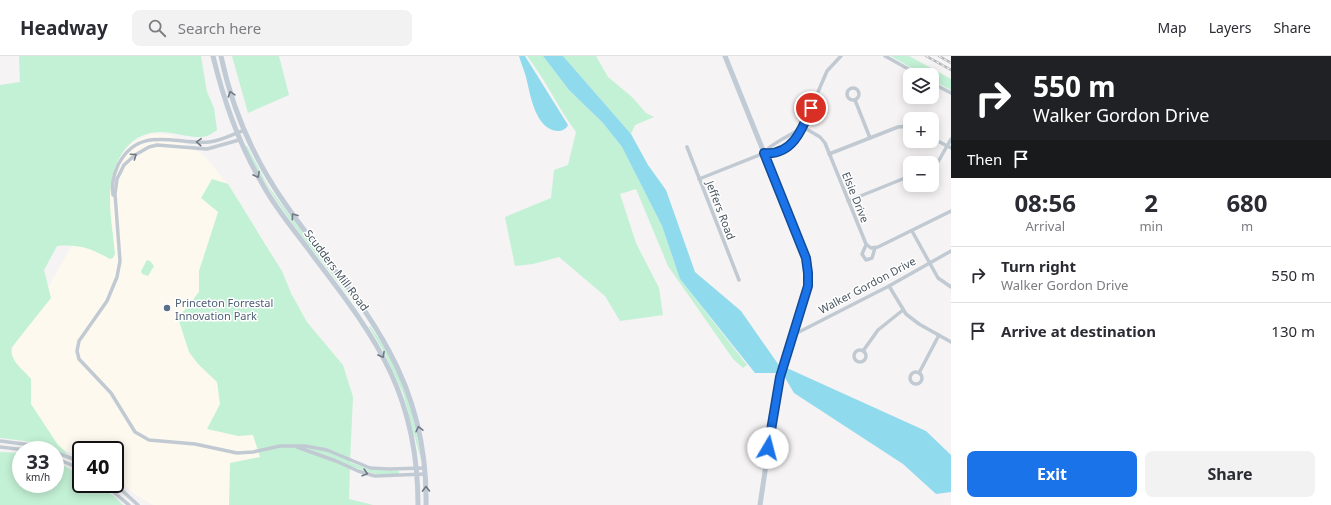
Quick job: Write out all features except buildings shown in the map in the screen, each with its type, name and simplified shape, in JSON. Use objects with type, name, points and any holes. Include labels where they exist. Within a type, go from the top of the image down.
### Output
[{"type":"main road","name":"Scudders Mill Road","points":[[213,56],[221,92],[239,140],[254,170],[272,200],[352,308],[389,367],[409,422],[418,471],[418,505]]},
{"type":"main road","name":"Scudders Mill Road","points":[[221,56],[236,111],[269,179],[286,205],[367,315],[389,351],[411,402],[421,441],[425,471],[426,505]]},
{"type":"main road","points":[[725,56],[807,263],[808,286],[780,377],[772,420],[760,505]]},
{"type":"street","points":[[699,178],[764,153],[772,154],[790,146],[798,138],[827,71],[841,56]]},
{"type":"street","points":[[885,56],[906,68]]},
{"type":"street","points":[[939,87],[951,94]]},
{"type":"street","points":[[855,100],[870,138]]},
{"type":"street","points":[[764,153],[769,146],[782,141],[803,126]]},
{"type":"street","name":"Elsie Drive","points":[[803,126],[822,140],[829,154],[866,245],[862,254],[866,260],[872,258],[875,248],[951,211]]},
{"type":"street","points":[[829,154],[903,127]]},
{"type":"street","points":[[245,130],[210,142],[162,138],[140,144],[124,157],[116,171],[113,192],[120,261],[117,277],[107,301],[79,341],[77,351],[82,363],[111,393],[135,432],[149,440],[196,444],[237,453],[292,446],[331,452],[370,468],[425,471]]},
{"type":"street","points":[[939,161],[949,147],[951,139]]},
{"type":"street","points":[[115,202],[117,179],[124,165],[144,149],[165,145],[210,149],[239,140]]},
{"type":"street","points":[[939,142],[949,147]]},
{"type":"street","name":"Jeffers Road","points":[[687,147],[739,280]]},
{"type":"street","points":[[848,201],[903,179]]},
{"type":"street","points":[[912,230],[940,280],[951,288]]},
{"type":"street","points":[[866,245],[875,248]]},
{"type":"street","name":"Walker Gordon Drive","points":[[792,336],[889,286],[929,262],[951,251]]},
{"type":"street","points":[[889,286],[903,310],[914,321],[951,342]]},
{"type":"street","points":[[863,351],[878,330],[903,310]]},
{"type":"street","points":[[919,373],[939,335]]},
{"type":"street","points":[[0,441],[12,442]]},
{"type":"street","points":[[292,446],[329,458],[358,471],[375,476],[418,471]]},
{"type":"street","points":[[0,447],[12,448]]},
{"type":"street","points":[[329,458],[331,452]]},
{"type":"street","points":[[124,492],[138,505]]},
{"type":"street","points":[[115,493],[129,505]]},
{"type":"shaded area","name":"Princeton Forrestal Innovation Park","points":[[150,134],[170,135],[205,156],[227,184],[266,244],[282,271],[291,293],[307,322],[343,365],[250,505],[153,505],[136,495],[124,485],[124,441],[72,441],[72,453],[64,450],[64,441],[42,440],[6,360],[81,230],[120,155],[132,143]]},
{"type":"green space","points":[[19,56],[201,56],[207,92],[214,108],[217,130],[208,136],[203,137],[156,132],[146,134],[133,141],[118,160],[113,173],[110,199],[115,254],[113,258],[110,259],[96,252],[78,246],[57,246],[44,270],[51,298],[12,347],[12,352],[17,364],[31,379],[31,404],[55,441],[25,441],[0,438],[0,85],[20,82]]},
{"type":"green space","points":[[232,56],[279,56],[289,95],[248,113]]},
{"type":"green space","points":[[527,56],[543,56],[569,90],[603,123],[622,147],[662,226],[680,279],[747,365],[743,368],[733,359],[668,266],[636,189],[620,194],[636,243],[659,288],[663,315],[620,321],[605,296],[559,257],[533,264],[515,266],[505,217],[551,198],[554,170],[568,165],[576,132]]},
{"type":"green space","points":[[563,56],[596,56],[608,77],[632,97],[646,113],[654,117],[635,125],[631,134]]},
{"type":"green space","points":[[891,56],[909,56],[931,68],[912,68]]},
{"type":"green space","points":[[939,72],[951,79],[951,90],[939,84]]},
{"type":"green space","points":[[247,146],[268,186],[362,313],[284,212],[257,169],[245,147]]},
{"type":"green space","points":[[212,179],[228,184],[282,271],[291,293],[307,322],[343,365],[353,397],[350,462],[370,470],[399,471],[399,474],[376,474],[350,466],[349,499],[373,505],[229,505],[230,463],[260,457],[253,435],[238,436],[207,429],[220,404],[217,382],[198,364],[189,352],[178,318],[199,292],[199,271],[218,212],[201,198]]},
{"type":"green space","points":[[147,260],[154,266],[148,276],[142,274],[141,271]]},
{"type":"green space","points":[[370,326],[384,345],[403,382],[414,423],[422,464],[403,393],[384,352],[369,327]]},
{"type":"green space","points":[[0,452],[12,453],[12,493],[64,493],[64,466],[72,470],[72,493],[110,493],[123,505],[0,505]]},
{"type":"water","points":[[519,56],[525,56],[568,125],[564,130],[558,131],[550,129],[539,118],[532,101]]},
{"type":"water","points":[[543,56],[563,56],[631,134],[648,165],[666,190],[695,272],[741,311],[778,364],[926,431],[951,455],[951,492],[936,494],[903,464],[794,393],[784,376],[777,373],[755,373],[680,279],[662,226],[622,147],[603,123],[569,90]]},
{"type":"railway","points":[[926,56],[951,70]]},
{"type":"railway","points":[[939,56],[951,63]]},
{"type":"place","name":"Princeton Forrestal Innovation Park","points":[[167,308]]},
{"type":"route","points":[[768,448],[780,377],[808,286],[808,273],[804,252],[764,153],[772,154],[786,148],[794,142],[798,138],[811,108]]}]
